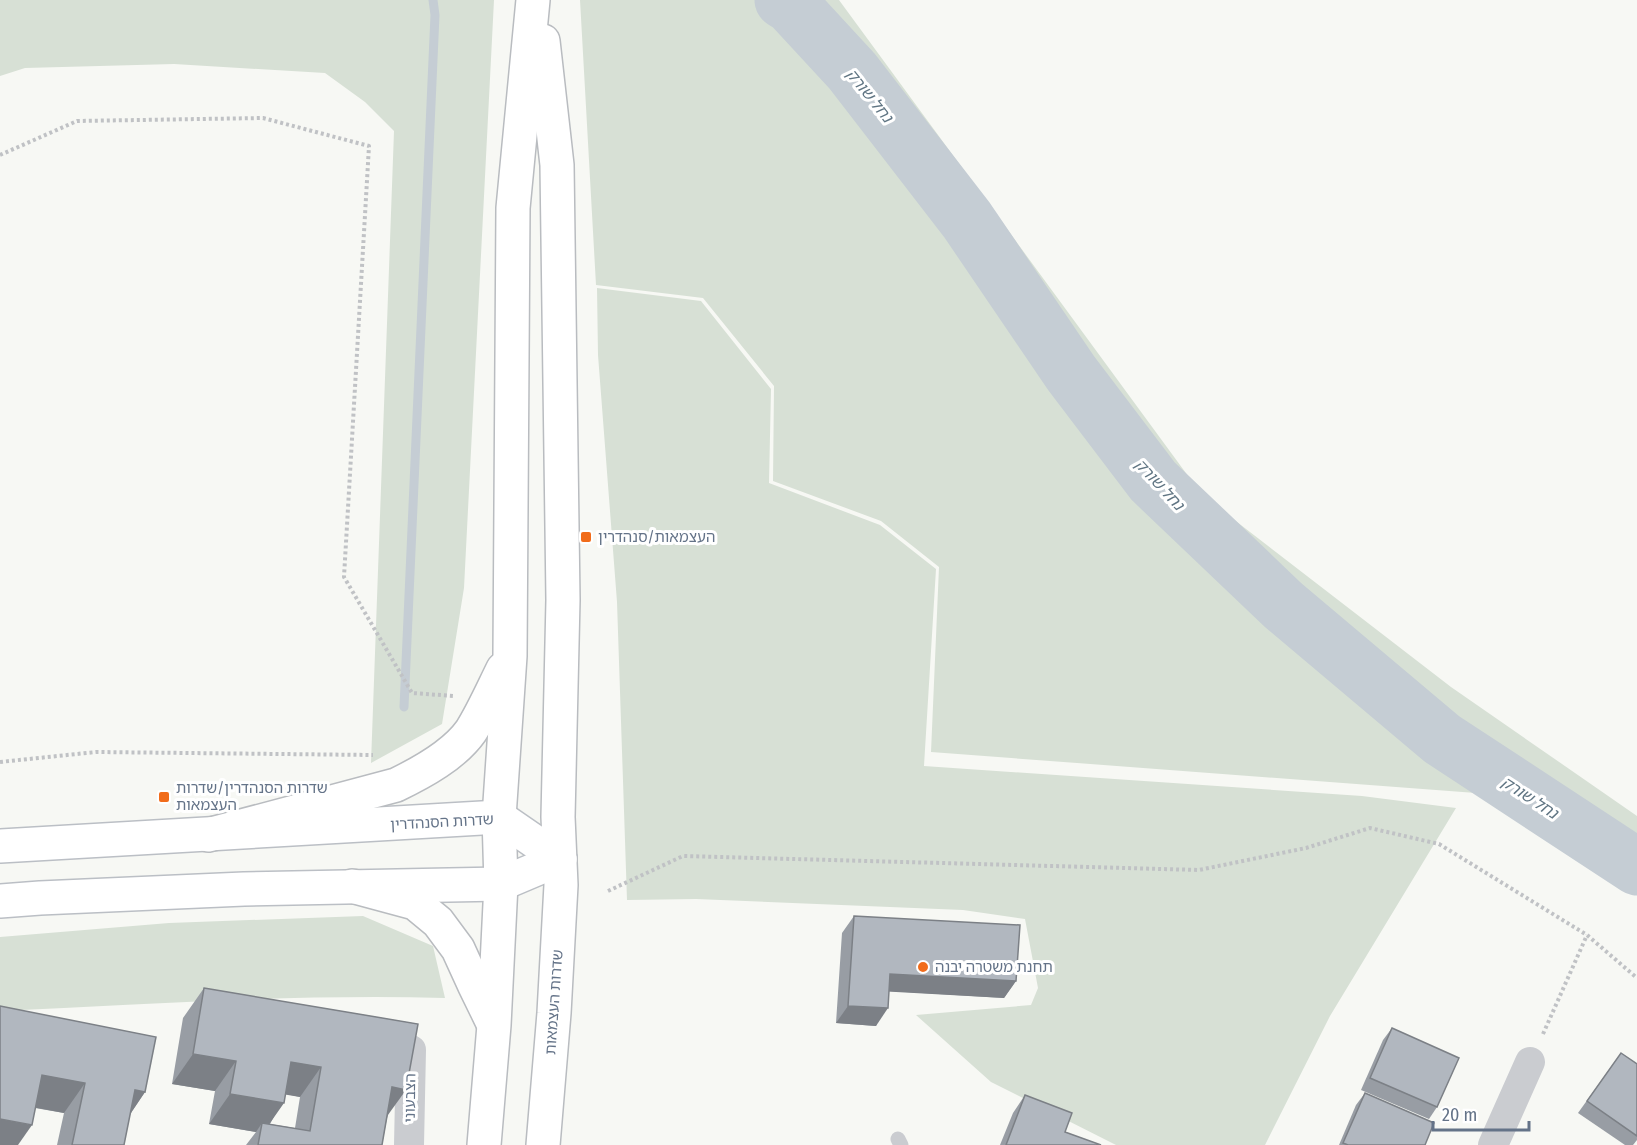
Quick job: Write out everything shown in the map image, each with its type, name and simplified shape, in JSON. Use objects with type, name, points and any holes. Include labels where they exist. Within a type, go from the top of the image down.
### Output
[{"type":"main road","points":[[484,1145],[494,1025],[501,884],[499,817],[510,656],[513,208],[533,0]]},
{"type":"main road","name":"שדרות העצמאות","points":[[538,0],[557,176],[563,600],[558,817],[561,885],[554,1013],[543,1145]]},
{"type":"main road","points":[[208,835],[396,785],[421,773],[446,756],[470,732],[510,656]]},
{"type":"main road","name":"שדרות הסנהדרין","points":[[0,846],[499,817],[560,859]]},
{"type":"main road","points":[[0,901],[352,886],[501,884],[560,859]]},
{"type":"main road","points":[[352,886],[415,903],[438,922],[458,948],[494,1025]]},
{"type":"street","name":"הצבעוני","points":[[408,1145],[411,1050]]},
{"type":"street","points":[[1500,1142],[1530,1062]]},
{"type":"path","points":[[0,155],[77,121],[263,118],[369,146],[344,577],[412,693],[488,699]]},
{"type":"path","points":[[0,762],[96,752],[376,755]]},
{"type":"path","points":[[608,891],[683,856],[1199,870],[1306,848],[1370,828],[1439,844],[1587,935],[1637,978]]},
{"type":"path","points":[[1530,1062],[1587,935]]},
{"type":"shaded area","points":[[0,0],[494,0],[464,588],[442,724],[371,763],[394,131],[365,102],[325,73],[174,64],[25,68],[0,76]]},
{"type":"shaded area","points":[[580,0],[839,0],[1202,495],[1451,687],[1637,816],[1637,866],[1489,794],[931,752],[939,567],[881,521],[773,481],[774,386],[703,298],[596,285]]},
{"type":"shaded area","points":[[597,288],[701,301],[771,389],[769,483],[880,525],[936,569],[924,766],[1362,796],[1456,808],[1330,1016],[1265,1145],[1116,1145],[991,1082],[916,1015],[1031,1005],[1038,988],[1025,919],[963,910],[696,899],[627,900],[617,602],[598,355]]},
{"type":"shaded area","points":[[363,916],[433,946],[445,998],[334,997],[0,1011],[0,937],[169,923]]},
{"type":"building","name":"תחנת משטרה יבנה","points":[[854,916],[1020,925],[1016,981],[890,974],[888,1008],[848,1006]]},
{"type":"building","points":[[204,988],[418,1024],[406,1090],[392,1087],[382,1145],[258,1145],[262,1123],[310,1131],[321,1067],[291,1062],[284,1103],[230,1094],[236,1061],[193,1054]]},
{"type":"building","points":[[0,1006],[156,1037],[145,1092],[135,1090],[124,1145],[72,1145],[85,1083],[42,1075],[32,1125],[0,1119]]},
{"type":"building","points":[[1392,1028],[1459,1058],[1437,1107],[1370,1078]]},
{"type":"building","points":[[1621,1053],[1637,1064],[1637,1136],[1587,1101]]},
{"type":"building","points":[[1365,1093],[1434,1123],[1425,1145],[1348,1145],[1343,1143]]},
{"type":"building","points":[[1025,1095],[1072,1113],[1065,1132],[1101,1145],[1006,1145]]},
{"type":"waterway","points":[[404,707],[435,15],[433,0]]},
{"type":"waterway","name":"נחל שורק","points":[[783,0],[791,5],[852,71],[967,220],[1071,373],[1153,481],[1283,605],[1442,739],[1637,867]]},
{"type":"place","name":"העצמאות/סנהדרין","points":[[586,537]]},
{"type":"place","name":"שדרות הסנהדרין/שדרות העצמאות","points":[[164,797]]},
{"type":"place","name":"תחנת משטרה יבנה","points":[[923,967]]}]
